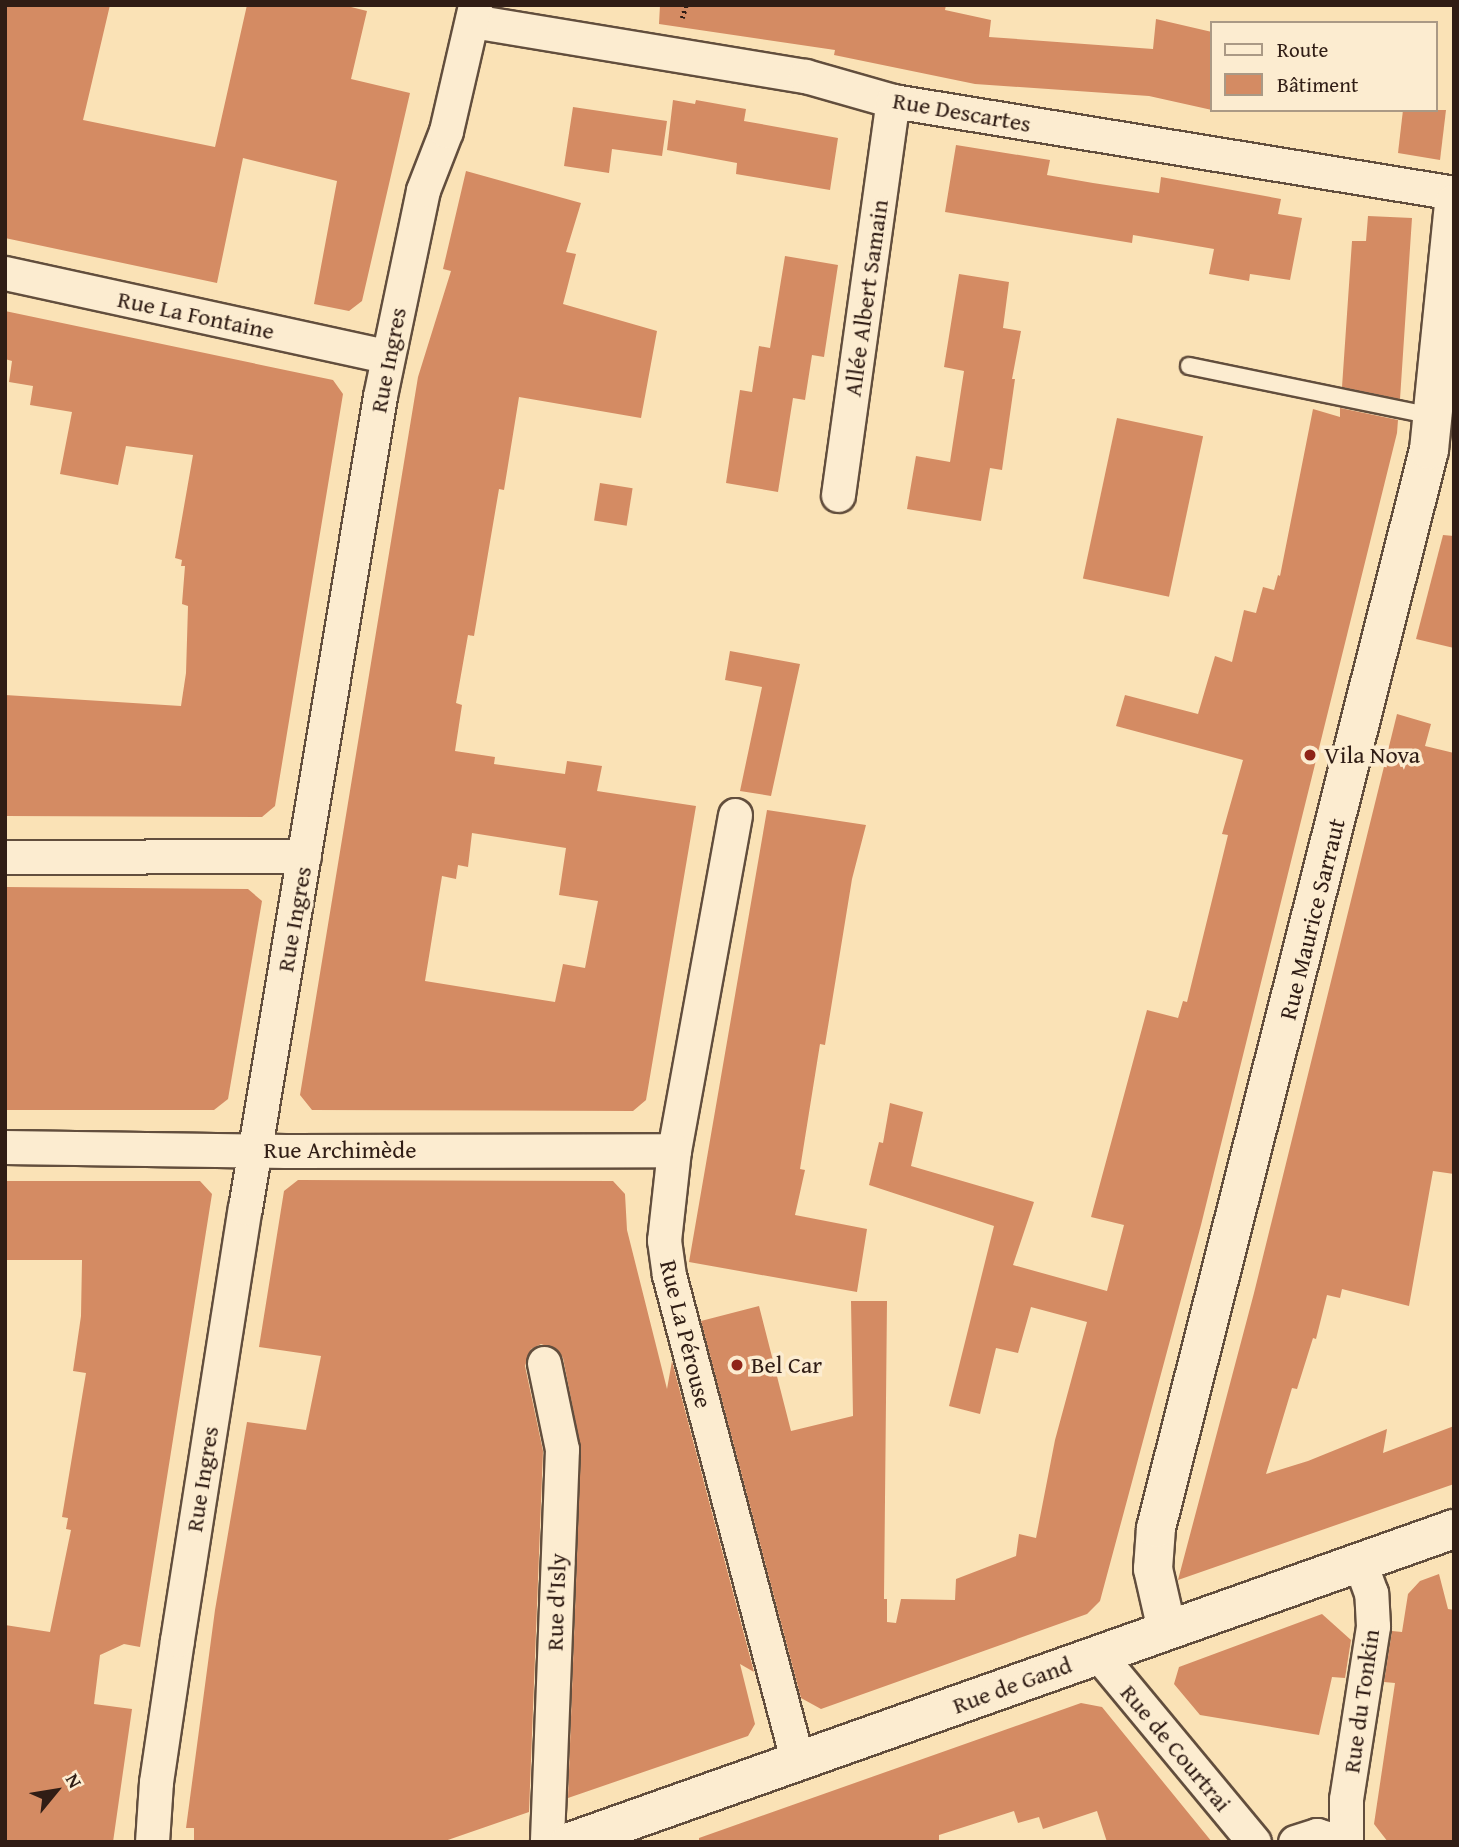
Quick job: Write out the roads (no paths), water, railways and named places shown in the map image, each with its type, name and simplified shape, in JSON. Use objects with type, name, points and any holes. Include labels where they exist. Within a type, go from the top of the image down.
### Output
[{"type":"street","name":"Rue Descartes","points":[[473,13],[805,76],[893,101],[1454,193]]},
{"type":"street","name":"Rue Ingres","points":[[152,1842],[156,1782],[177,1640],[387,356],[423,190],[446,131],[473,13]]},
{"type":"street","name":"Allée Albert Samain","points":[[838,495],[893,101]]},
{"type":"street","name":"Rue Maurice Sarraut","points":[[1167,1630],[1153,1569],[1156,1528],[1429,450],[1454,204]]},
{"type":"street","name":"Rue La Fontaine","points":[[5,273],[387,356]]},
{"type":"street","name":"Rue La Pérouse","points":[[735,815],[674,1150],[664,1240],[669,1275],[798,1763]]},
{"type":"street","points":[[5,857],[304,856]]},
{"type":"street","name":"Rue Archimède","points":[[5,1147],[255,1151],[674,1150]]},
{"type":"street","name":"Rue d'Isly","points":[[544,1363],[562,1450],[547,1842]]},
{"type":"street","name":"Rue de Gand","points":[[570,1842],[1454,1529]]},
{"type":"street","name":"Rue du Tonkin","points":[[1346,1842],[1346,1799],[1373,1626],[1371,1593],[1360,1562]]},
{"type":"street","name":"Rue de Courtrai","points":[[1098,1654],[1254,1842]]},
{"type":"street","points":[[1295,1842],[1317,1835],[1340,1842]]},
{"type":"lane","points":[[1189,366],[1434,416]]},
{"type":"place","name":"Vila Nova","points":[[1310,755]]},
{"type":"place","name":"Bel Car","points":[[737,1365]]}]
